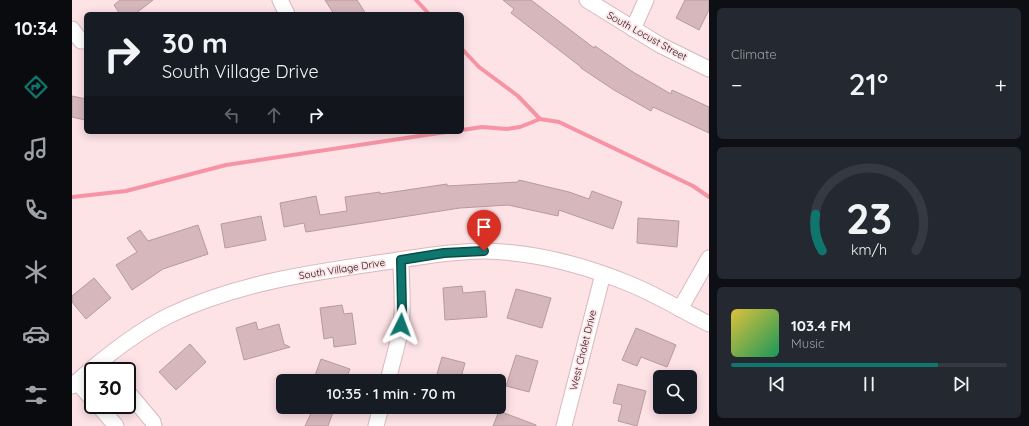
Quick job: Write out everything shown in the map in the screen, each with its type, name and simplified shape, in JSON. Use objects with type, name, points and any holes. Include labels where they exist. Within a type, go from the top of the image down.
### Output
[{"type":"street","points":[[280,0],[285,12]]},
{"type":"street","name":"South Locust Street","points":[[587,0],[660,45],[709,69]]},
{"type":"street","points":[[633,29],[646,0]]},
{"type":"street","points":[[72,29],[81,41]]},
{"type":"street","name":"South Village Drive","points":[[108,362],[125,342],[170,315],[248,286],[286,278],[456,252],[484,251],[508,253],[560,261],[631,284],[709,324]]},
{"type":"street","points":[[680,309],[709,258]]},
{"type":"street","points":[[390,374],[399,340],[401,325],[401,260]]},
{"type":"street","name":"West Chalet Drive","points":[[564,426],[603,274]]},
{"type":"street","name":"South Village Drive","points":[[84,378],[74,384],[84,392]]},
{"type":"street","points":[[136,402],[153,422],[154,426]]},
{"type":"street","points":[[106,414],[116,426]]},
{"type":"street","points":[[376,426],[379,414]]},
{"type":"building","points":[[120,0],[153,0],[138,12],[119,12],[114,5]]},
{"type":"building","points":[[325,0],[357,0],[365,12],[333,12]]},
{"type":"building","points":[[503,0],[531,0],[594,48],[595,46],[633,72],[671,94],[672,90],[709,107],[709,133],[653,107],[651,111],[614,90],[581,68],[511,13],[514,9]]},
{"type":"building","points":[[685,0],[709,0],[709,10],[699,30],[676,18]]},
{"type":"building","points":[[72,96],[84,99],[84,120],[72,117]]},
{"type":"building","points":[[519,180],[569,192],[589,199],[592,191],[622,202],[613,229],[559,210],[558,216],[508,205],[460,208],[306,232],[304,223],[284,227],[280,203],[316,196],[320,215],[347,211],[345,197],[380,192],[380,194],[447,184],[447,186],[518,182]]},
{"type":"building","points":[[261,216],[266,240],[225,248],[221,224]]},
{"type":"building","points":[[638,218],[679,221],[677,247],[637,243]]},
{"type":"building","points":[[198,225],[208,254],[163,269],[132,290],[116,265],[137,252],[127,238],[140,230],[148,241]]},
{"type":"building","points":[[94,278],[111,298],[86,319],[72,302],[72,296]]},
{"type":"building","points":[[462,286],[463,293],[485,291],[487,317],[445,320],[443,288]]},
{"type":"building","points":[[516,289],[551,298],[542,328],[507,318]]},
{"type":"building","points":[[342,305],[344,314],[352,313],[356,344],[334,347],[333,337],[324,339],[320,308]]},
{"type":"building","points":[[256,322],[258,330],[279,324],[284,344],[290,347],[244,360],[236,328]]},
{"type":"building","points":[[636,328],[676,345],[667,367],[641,357],[637,366],[622,360]]},
{"type":"building","points":[[190,344],[206,362],[176,390],[159,372]]},
{"type":"building","points":[[516,355],[538,361],[529,392],[506,386]]},
{"type":"building","points":[[442,357],[465,363],[462,374],[437,374]]},
{"type":"building","points":[[321,359],[350,369],[348,374],[316,374]]},
{"type":"building","points":[[618,384],[646,391],[637,426],[618,421],[622,405],[613,403]]},
{"type":"building","points":[[311,414],[332,414],[328,426],[305,426]]},
{"type":"building","points":[[498,414],[506,414],[536,425],[536,426],[493,426]]},
{"type":"waterway","points":[[416,0],[427,12]]},
{"type":"waterway","points":[[464,51],[479,67],[518,96],[540,119]]},
{"type":"waterway","points":[[464,130],[482,127],[507,129],[520,127],[540,119],[559,122],[693,186],[709,197]]},
{"type":"waterway","points":[[72,197],[126,191],[226,165],[433,134]]},
{"type":"route","points":[[401,325],[401,260],[444,253],[484,251]]}]
